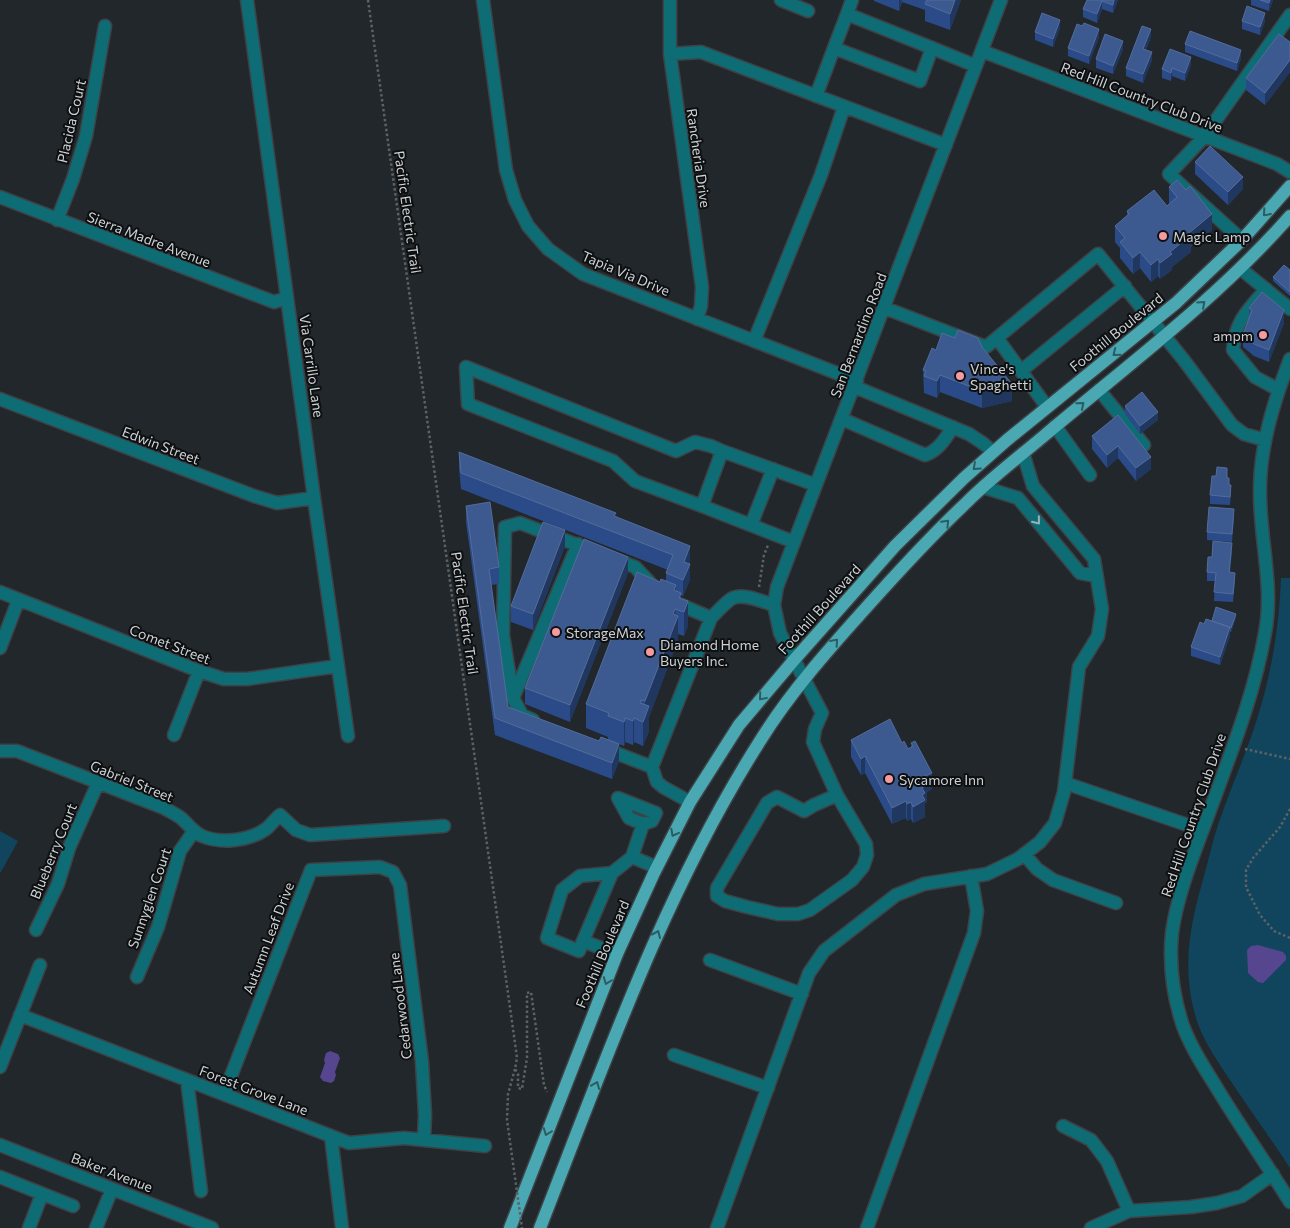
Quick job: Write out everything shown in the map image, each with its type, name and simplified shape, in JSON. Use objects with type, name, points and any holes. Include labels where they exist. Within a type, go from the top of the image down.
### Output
[{"type":"main road","name":"Foothill Boulevard","points":[[510,1228],[617,954],[656,867],[690,802],[739,725],[895,546],[993,452],[1154,322],[1242,240],[1290,186]]},
{"type":"main road","points":[[540,1228],[644,963],[675,895],[721,808],[761,739],[804,680],[831,646],[895,575],[968,501],[1022,453],[1165,336],[1241,268],[1290,216]]},
{"type":"street","name":"Via Carrillo Lane","points":[[247,0],[348,736]]},
{"type":"street","name":"Tapia Via Drive","points":[[483,0],[506,170],[515,200],[528,226],[548,249],[582,274],[754,341],[856,384],[954,427],[984,444],[993,452]]},
{"type":"street","name":"Rancheria Drive","points":[[670,0],[670,54],[702,287],[701,306],[696,319]]},
{"type":"street","points":[[781,0],[808,11]]},
{"type":"street","points":[[816,96],[852,0]]},
{"type":"street","name":"San Bernardino Road","points":[[837,795],[804,811],[777,796],[767,803],[716,888],[717,896],[724,901],[778,914],[798,914],[810,910],[852,880],[863,867],[867,855],[866,844],[837,795],[813,742],[815,729],[822,713],[780,633],[774,606],[777,587],[1002,0]]},
{"type":"street","points":[[847,14],[976,66]]},
{"type":"street","points":[[1242,240],[1169,174],[1204,137],[1290,16]]},
{"type":"street","name":"Placida Court","points":[[57,220],[73,179],[86,136],[105,26]]},
{"type":"street","points":[[834,48],[920,81],[932,48]]},
{"type":"street","name":"Red Hill Country Club Drive","points":[[982,51],[1277,164],[1290,172]]},
{"type":"street","points":[[670,54],[701,52],[946,146]]},
{"type":"street","points":[[754,341],[822,175],[844,107]]},
{"type":"street","name":"Sierra Madre Avenue","points":[[0,197],[274,302],[287,298]]},
{"type":"street","points":[[885,308],[986,347],[1098,254],[1165,336],[1232,425],[1244,434],[1265,440]]},
{"type":"street","points":[[1241,268],[1274,292],[1290,309]]},
{"type":"street","points":[[1021,371],[1125,286]]},
{"type":"street","points":[[1274,292],[1241,318],[1232,350],[1255,377],[1264,384],[1279,390]]},
{"type":"street","points":[[997,338],[1047,407]]},
{"type":"street","name":"Red Hill Country Club Drive","points":[[1290,359],[1265,440],[1259,492],[1267,576],[1268,608],[1266,631],[1257,672],[1202,830],[1172,932],[1173,988],[1184,1027],[1198,1057],[1290,1202]]},
{"type":"street","points":[[794,542],[635,481],[613,461],[468,404],[466,367],[676,451],[695,442],[816,485]]},
{"type":"street","points":[[1099,390],[1144,445]]},
{"type":"street","name":"Edwin Street","points":[[0,399],[254,496],[277,503],[314,498]]},
{"type":"street","points":[[842,419],[925,455],[931,453],[954,427]]},
{"type":"street","points":[[1055,426],[1090,475]]},
{"type":"street","points":[[702,506],[722,451]]},
{"type":"street","points":[[717,1228],[809,973],[824,951],[896,895],[924,884],[987,874],[1018,859],[1040,842],[1056,823],[1065,784],[1079,667],[1098,636],[1102,609],[1094,559],[1033,486],[1022,453]]},
{"type":"street","points":[[751,526],[773,469]]},
{"type":"street","points":[[1018,498],[1033,486]]},
{"type":"street","points":[[983,487],[1018,498],[1080,573],[1096,576]]},
{"type":"street","points":[[548,726],[522,715],[513,698],[503,635],[505,527],[520,523],[635,566],[664,598],[711,618]]},
{"type":"street","points":[[513,698],[578,544]]},
{"type":"street","points":[[1068,559],[1083,546]]},
{"type":"street","name":"Comet Street","points":[[0,592],[18,601],[224,679],[247,679],[338,666]]},
{"type":"street","points":[[690,802],[657,782],[652,767],[711,618],[733,598],[743,597],[774,606]]},
{"type":"street","points":[[0,648],[18,601]]},
{"type":"street","points":[[174,735],[199,671]]},
{"type":"street","points":[[591,743],[652,767]]},
{"type":"street","name":"Gabriel Street","points":[[0,751],[17,751],[164,808],[202,836],[224,840],[239,840],[258,834],[280,815],[296,830],[310,835],[444,826]]},
{"type":"street","name":"Blueberry Court","points":[[36,930],[58,884],[69,848],[98,783]]},
{"type":"street","points":[[1065,784],[1202,830]]},
{"type":"street","points":[[612,873],[580,876],[562,890],[547,938],[579,951],[612,873],[632,857],[643,824]]},
{"type":"street","name":"Sunnyglen Court","points":[[136,977],[158,927],[180,851],[194,831]]},
{"type":"street","points":[[1024,854],[1038,869],[1053,880],[1116,903]]},
{"type":"street","points":[[632,857],[656,867]]},
{"type":"street","name":"Autumn Leaf Drive","points":[[224,1094],[311,870],[380,867],[393,872]]},
{"type":"street","name":"Cedarwood Lane","points":[[393,872],[400,885],[422,1062],[425,1115],[424,1139]]},
{"type":"street","points":[[867,1228],[974,933],[977,911],[971,876]]},
{"type":"street","points":[[583,940],[617,954]]},
{"type":"street","points":[[710,960],[802,994]]},
{"type":"street","points":[[0,1067],[40,965]]},
{"type":"street","name":"Forest Grove Lane","points":[[20,1015],[349,1143],[404,1138],[485,1146]]},
{"type":"street","points":[[674,1055],[768,1088]]},
{"type":"street","points":[[187,1080],[201,1191]]},
{"type":"street","points":[[1063,1126],[1091,1140],[1107,1161],[1129,1211]]},
{"type":"street","points":[[331,1136],[342,1228]]},
{"type":"street","name":"Baker Avenue","points":[[0,1145],[212,1228]]},
{"type":"street","points":[[1091,1228],[1129,1211],[1191,1207],[1217,1203],[1242,1196],[1273,1174]]},
{"type":"street","points":[[0,1178],[74,1206]]},
{"type":"street","points":[[96,1228],[112,1189]]},
{"type":"street","points":[[29,1228],[42,1194]]},
{"type":"path","name":"Pacific Electric Trail","points":[[368,0],[517,1058],[508,1094],[507,1120],[522,1228]]},
{"type":"path","points":[[759,587],[764,555],[770,541]]},
{"type":"path","points":[[1233,745],[1290,759]]},
{"type":"path","points":[[1290,808],[1280,827],[1253,858],[1246,870],[1246,887],[1260,915],[1274,931],[1290,938]]},
{"type":"path","points":[[514,1069],[518,1074],[518,1088],[522,1089],[527,1058],[527,993],[530,992],[544,1085],[547,1092]]},
{"type":"shaded area","points":[[1281,578],[1290,578],[1290,1168],[1205,1040],[1191,999],[1188,964],[1191,929],[1213,842],[1253,732],[1267,684],[1279,614]]},
{"type":"shaded area","points":[[0,831],[18,841],[1,872],[0,872]]},
{"type":"shaded area","points":[[1258,945],[1283,952],[1286,956],[1286,960],[1263,983],[1258,982],[1248,973],[1247,950],[1251,946]]},
{"type":"shaded area","points":[[330,1051],[338,1054],[340,1058],[334,1081],[331,1083],[323,1081],[320,1077],[326,1053]]},
{"type":"building","points":[[927,0],[955,0],[950,14],[925,4]]},
{"type":"building","points":[[1087,0],[1114,0],[1113,5],[1102,1],[1097,14],[1083,9]]},
{"type":"building","points":[[1247,6],[1265,13],[1260,27],[1242,21]]},
{"type":"building","points":[[1042,13],[1060,20],[1053,39],[1035,32]]},
{"type":"building","points":[[1084,23],[1099,29],[1089,56],[1068,48],[1077,24],[1082,26]]},
{"type":"building","points":[[1142,26],[1151,29],[1143,49],[1152,52],[1143,74],[1126,68]]},
{"type":"building","points":[[1190,31],[1241,50],[1237,63],[1185,44]]},
{"type":"building","points":[[1105,34],[1123,41],[1113,66],[1096,59]]},
{"type":"building","points":[[1279,34],[1290,42],[1290,60],[1265,93],[1246,78]]},
{"type":"building","points":[[1170,49],[1191,57],[1185,73],[1172,68],[1171,73],[1162,69]]},
{"type":"building","points":[[1210,146],[1243,177],[1228,192],[1195,162]]},
{"type":"building","name":"Magic Lamp","points":[[1177,180],[1186,190],[1190,186],[1212,214],[1189,233],[1191,235],[1160,263],[1158,259],[1151,265],[1140,252],[1133,258],[1120,242],[1125,238],[1115,226],[1129,214],[1127,211],[1154,190],[1167,206],[1177,197],[1169,187]]},
{"type":"building","points":[[1284,265],[1290,270],[1290,292],[1273,277]]},
{"type":"building","name":"ampm","points":[[1262,292],[1284,310],[1269,350],[1254,344],[1243,335],[1252,310],[1249,308]]},
{"type":"building","points":[[958,330],[978,338],[982,347],[1012,384],[982,391],[940,375],[937,381],[924,376],[926,371],[923,370],[932,348],[936,350],[942,333],[955,338]]},
{"type":"building","points":[[1142,392],[1158,412],[1140,426],[1125,406]]},
{"type":"building","points":[[1118,415],[1151,457],[1136,468],[1118,446],[1107,455],[1092,436]]},
{"type":"building","points":[[459,452],[616,513],[614,516],[690,546],[684,562],[690,564],[683,580],[666,573],[673,555],[461,473]]},
{"type":"building","points":[[1217,467],[1227,468],[1227,478],[1229,478],[1229,485],[1231,485],[1230,497],[1210,495],[1212,476],[1216,476]]},
{"type":"building","points":[[490,502],[499,567],[489,569],[508,707],[599,741],[601,737],[619,744],[612,763],[495,718],[466,506]]},
{"type":"building","points":[[1209,507],[1234,509],[1232,534],[1207,532]]},
{"type":"building","points":[[543,522],[565,530],[533,614],[511,606]]},
{"type":"building","points":[[584,539],[628,557],[570,705],[525,688]]},
{"type":"building","points":[[1213,541],[1232,543],[1229,572],[1235,573],[1233,594],[1214,592],[1216,573],[1207,572],[1208,557],[1212,557]]},
{"type":"building","points":[[637,572],[660,582],[661,579],[676,585],[674,590],[681,593],[679,598],[688,601],[684,612],[675,609],[673,614],[678,616],[645,701],[641,700],[640,703],[649,706],[643,722],[634,718],[633,721],[625,718],[624,722],[608,716],[609,713],[586,704]]},
{"type":"building","points":[[1216,607],[1236,614],[1231,628],[1212,621]]},
{"type":"building","points":[[1206,619],[1230,627],[1220,657],[1191,647],[1200,622],[1204,624]]},
{"type":"building","points":[[890,719],[902,743],[904,741],[908,749],[913,746],[911,743],[915,741],[932,773],[923,777],[927,785],[922,788],[925,793],[922,795],[925,800],[913,807],[911,802],[907,804],[906,801],[892,808],[865,756],[861,759],[851,740]]},
{"type":"place","name":"Magic Lamp","points":[[1163,236]]},
{"type":"place","name":"ampm","points":[[1263,335]]},
{"type":"place","name":"Vince's Spaghetti","points":[[960,376]]},
{"type":"place","name":"StorageMax","points":[[556,632]]},
{"type":"place","name":"Diamond Home Buyers Inc.","points":[[650,652]]},
{"type":"place","name":"Sycamore Inn","points":[[889,779]]}]
